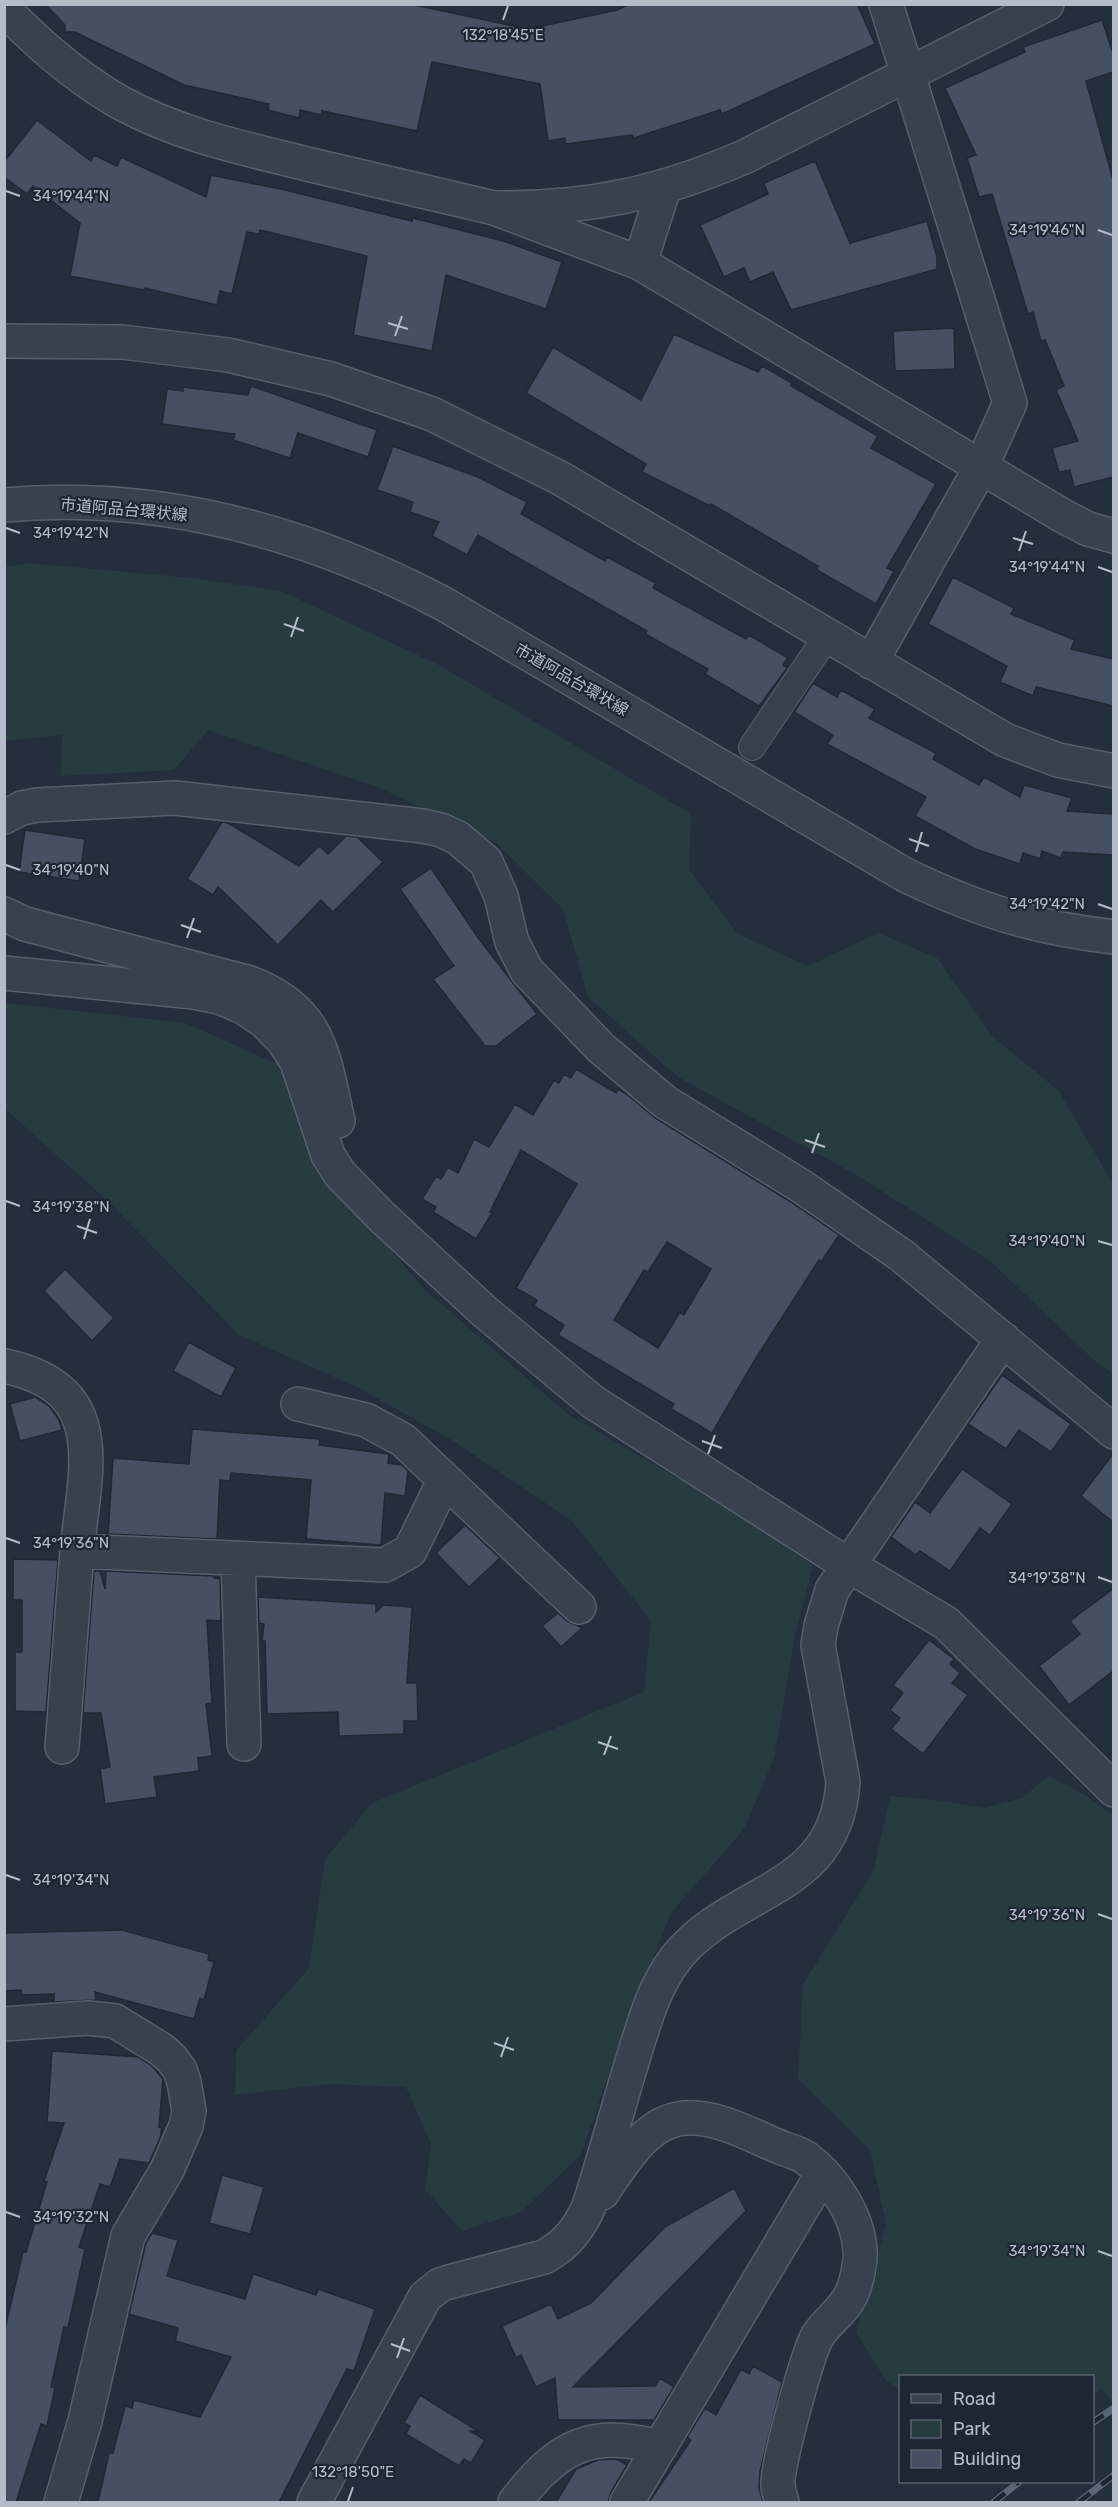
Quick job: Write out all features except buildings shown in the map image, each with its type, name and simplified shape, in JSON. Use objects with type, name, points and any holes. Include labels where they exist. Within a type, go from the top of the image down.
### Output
[{"type":"street","points":[[871,662],[981,467],[1010,402],[886,4]]},
{"type":"street","points":[[494,208],[580,205],[664,188],[705,174],[744,157],[1047,4]]},
{"type":"street","points":[[4,9],[34,40],[76,74],[121,103],[170,126],[221,143],[494,208],[640,263],[1064,516],[1088,529],[1113,536]]},
{"type":"street","points":[[640,263],[664,188]]},
{"type":"street","points":[[4,340],[122,342],[169,346],[262,362],[365,390],[432,414],[560,478],[1005,740],[1058,760],[1113,771]]},
{"type":"street","name":"市道阿品台環状線","points":[[4,505],[59,502],[148,507],[236,523],[322,548],[405,583],[444,604],[907,876],[956,899],[1007,918],[1060,930],[1113,937]]},
{"type":"street","points":[[752,747],[827,636]]},
{"type":"street","points":[[4,817],[22,808],[37,806],[175,798],[423,826],[441,830],[458,838],[486,862],[495,879],[512,942],[528,971],[601,1048],[664,1102],[801,1186],[901,1255],[1113,1432]]},
{"type":"street","points":[[4,914],[25,924],[250,983],[283,999],[309,1025],[318,1042],[355,1191]]},
{"type":"street","points":[[4,973],[194,992],[219,997],[243,1007],[264,1021],[283,1040],[297,1062],[328,1155],[340,1174],[355,1191],[485,1312],[593,1402],[848,1565],[946,1623],[1109,1775]]},
{"type":"street","points":[[584,2218],[646,2017],[664,1976],[677,1958],[709,1926],[804,1869],[823,1847],[837,1821],[842,1802],[841,1763],[819,1655],[818,1635],[832,1590],[1004,1339]]},
{"type":"street","points":[[4,1366],[24,1370],[51,1381],[71,1401],[84,1425],[86,1454],[62,1747]]},
{"type":"street","points":[[298,1404],[366,1420],[403,1440],[579,1607]]},
{"type":"street","points":[[77,1551],[385,1565],[410,1551],[444,1481]]},
{"type":"street","points":[[238,1559],[244,1744]]},
{"type":"street","points":[[4,2024],[88,2018],[115,2021],[162,2050],[172,2059],[182,2076],[189,2111],[186,2126],[167,2170],[128,2236],[85,2421],[61,2502]]},
{"type":"street","points":[[314,2502],[425,2297],[440,2285],[544,2257],[567,2241],[642,2139],[661,2125],[684,2118],[720,2123],[804,2157],[822,2173],[843,2202],[853,2221],[860,2251],[853,2290],[845,2307],[818,2336],[810,2354],[782,2456],[777,2484],[782,2502]]},
{"type":"street","points":[[627,2502],[822,2173]]},
{"type":"street","points":[[515,2502],[547,2464],[574,2446],[606,2440],[633,2440],[660,2447]]},
{"type":"green space","points":[[28,563],[192,578],[281,591],[439,665],[691,814],[689,870],[738,934],[808,966],[878,933],[937,958],[993,1037],[1058,1090],[1113,1184],[1113,1374],[1096,1362],[989,1260],[860,1177],[678,1077],[588,997],[563,909],[496,843],[378,787],[208,730],[174,770],[61,776],[62,735],[5,741],[5,567]]},
{"type":"green space","points":[[5,1003],[185,1023],[293,1071],[344,1194],[424,1289],[569,1415],[742,1515],[813,1566],[795,1636],[774,1758],[744,1829],[671,1913],[622,2036],[581,2155],[521,2212],[462,2231],[425,2189],[431,2144],[406,2087],[329,2084],[235,2095],[236,2051],[309,1968],[325,1859],[372,1803],[644,1692],[651,1621],[572,1521],[455,1442],[357,1387],[239,1335],[108,1201],[5,1109]]},
{"type":"green space","points":[[1049,1776],[1085,1795],[1113,1815],[1113,2403],[1102,2388],[1094,2394],[1094,2375],[899,2375],[899,2388],[886,2381],[856,2332],[886,2224],[870,2150],[798,2079],[803,1984],[874,1870],[890,1796],[984,1808],[1022,1798]]},
{"type":"railway","points":[[1094,2422],[1114,2408]]},
{"type":"railway","points":[[1079,2502],[1114,2475]]},
{"type":"railway","points":[[994,2502],[1018,2483]]}]
